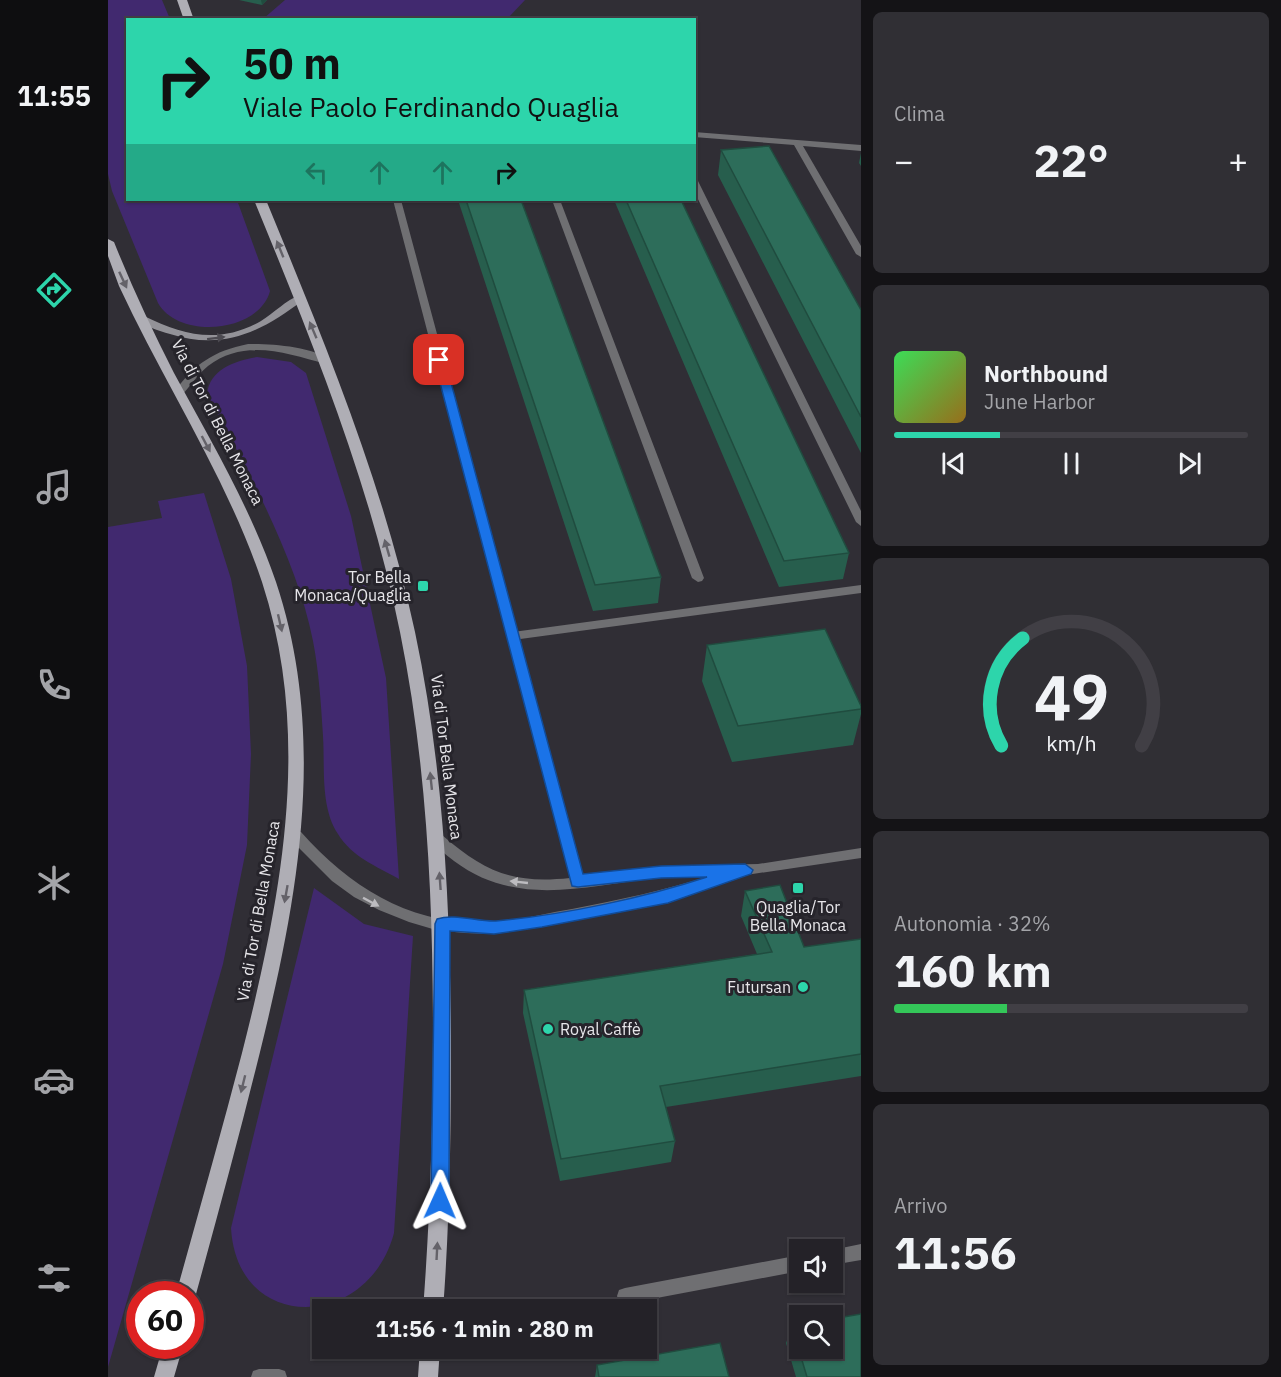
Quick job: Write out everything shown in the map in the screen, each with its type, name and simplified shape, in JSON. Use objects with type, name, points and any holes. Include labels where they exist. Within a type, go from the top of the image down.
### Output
[{"type":"main road","points":[[182,0],[188,18]]},
{"type":"main road","name":"Via di Tor Bella Monaca","points":[[260,201],[327,361],[365,472],[394,573],[426,732],[443,924],[440,1190],[434,1299]]},
{"type":"main road","name":"Via di Tor di Bella Monaca","points":[[108,242],[141,318],[234,495],[258,553],[280,620],[292,680],[296,718],[296,836],[266,997],[190,1281]]},
{"type":"main road","points":[[141,318],[179,336],[218,338],[264,324],[300,298]]},
{"type":"main road","points":[[164,1377],[169,1359]]},
{"type":"main road","points":[[428,1377],[429,1359]]},
{"type":"street","points":[[696,134],[861,148]]},
{"type":"street","points":[[797,142],[861,254]]},
{"type":"street","points":[[696,185],[861,522]]},
{"type":"street","points":[[397,201],[578,881]]},
{"type":"street","points":[[556,201],[698,578]]},
{"type":"street","points":[[178,392],[205,364],[241,349],[285,348],[327,361]]},
{"type":"street","points":[[513,636],[861,589]]},
{"type":"street","points":[[296,836],[324,867],[365,899],[413,919],[484,928],[542,921],[659,898],[745,870]]},
{"type":"street","points":[[437,839],[470,865],[506,881],[545,884],[661,872],[745,870],[861,853]]},
{"type":"street","points":[[843,1255],[861,1252]]},
{"type":"street","points":[[625,1296],[789,1265]]},
{"type":"street","points":[[259,1377],[279,1377]]},
{"type":"shaded area","points":[[108,0],[162,0],[170,18],[126,18],[126,201],[237,201],[270,291],[263,305],[251,316],[218,327],[200,327],[183,323],[168,315],[158,303],[112,191],[108,174]]},
{"type":"shaded area","points":[[285,0],[525,0],[508,18],[264,18]]},
{"type":"shaded area","points":[[257,357],[291,362],[306,373],[351,516],[386,678],[399,879],[357,855],[344,842],[332,823],[324,786],[321,700],[317,664],[305,610],[283,546],[269,514],[207,394],[209,385],[218,372],[232,364]]},
{"type":"shaded area","points":[[204,493],[231,579],[247,666],[251,754],[247,845],[223,964],[133,1281],[126,1281],[126,1304],[108,1367],[108,527],[162,518],[158,501]]},
{"type":"shaded area","points":[[314,888],[364,924],[413,936],[394,1233],[380,1265],[358,1288],[338,1299],[312,1299],[312,1306],[305,1307],[278,1302],[255,1287],[239,1263],[231,1228]]},
{"type":"building","points":[[769,146],[861,310],[861,417],[721,150]]},
{"type":"building","points":[[466,201],[521,201],[661,577],[595,585]]},
{"type":"building","points":[[626,201],[681,201],[849,553],[784,561]]},
{"type":"building","points":[[825,629],[861,709],[738,726],[707,645]]},
{"type":"building","points":[[780,885],[804,947],[861,939],[861,1054],[660,1086],[675,1141],[561,1159],[524,990],[772,952],[745,891]]},
{"type":"building","points":[[861,1314],[861,1377],[807,1377],[802,1359],[843,1359],[843,1317]]},
{"type":"building","points":[[720,1343],[729,1377],[599,1377],[597,1365],[631,1359],[657,1359],[657,1354]]},
{"type":"place","name":"Tor Bella Monaca/Quaglia","points":[[423,586]]},
{"type":"place","name":"Quaglia/Tor Bella Monaca","points":[[798,888]]},
{"type":"place","name":"Futursan","points":[[803,987]]},
{"type":"place","name":"Royal Caffè","points":[[548,1029]]},
{"type":"route","points":[[439,360],[578,881],[661,872],[745,870],[668,896],[542,921],[513,926],[474,928],[443,924],[440,1201]]}]
